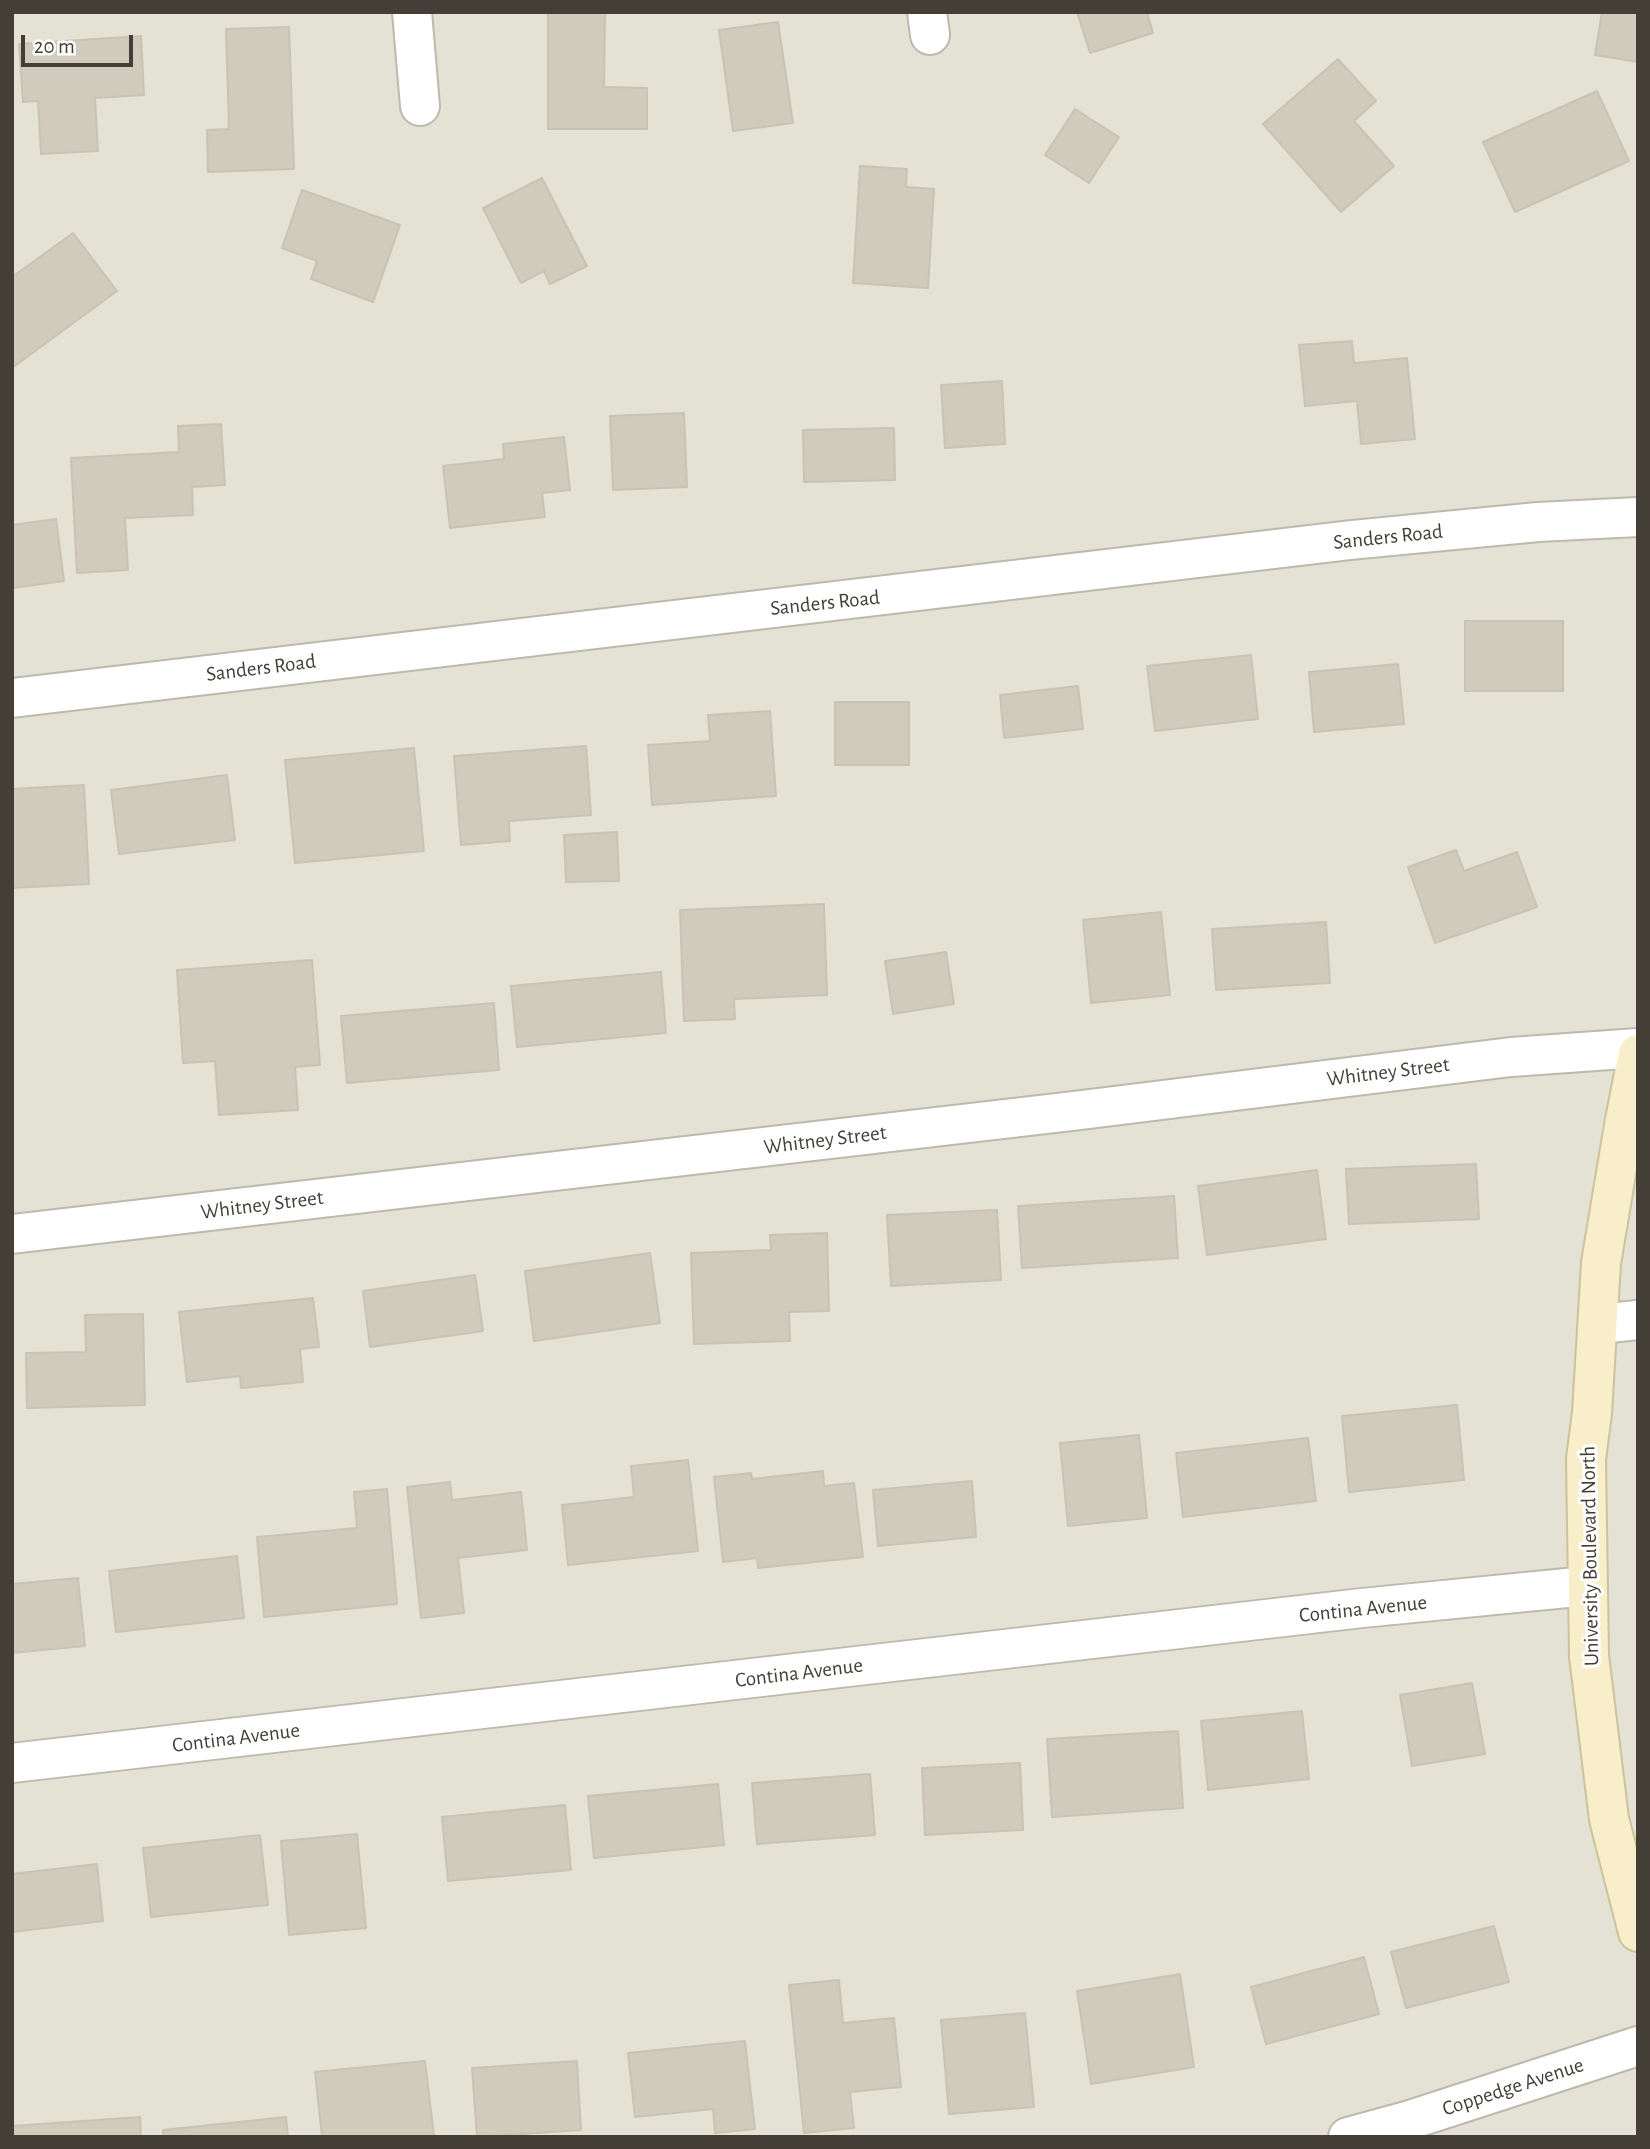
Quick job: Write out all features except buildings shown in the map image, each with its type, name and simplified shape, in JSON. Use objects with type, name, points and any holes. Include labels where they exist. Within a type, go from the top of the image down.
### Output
[{"type":"street","points":[[412,12],[420,106]]},
{"type":"street","name":"Sanders Road","points":[[12,698],[1351,540],[1538,522],[1638,517]]},
{"type":"street","name":"Whitney Street","points":[[12,1234],[1073,1111],[1497,1058],[1638,1048]]},
{"type":"street","name":"University Boulevard North","points":[[1638,1054],[1601,1263],[1599,1324],[1586,1460],[1589,1656],[1609,1819],[1638,1932]]},
{"type":"street","points":[[1599,1324],[1638,1320]]},
{"type":"street","name":"Contina Avenue","points":[[12,1763],[1362,1608],[1587,1586]]},
{"type":"street","name":"Coppedge Avenue","points":[[1348,2137],[1410,2120],[1638,2046]]},
{"type":"shaded area","points":[[12,12],[1638,12],[1638,2137],[12,2137]]}]
